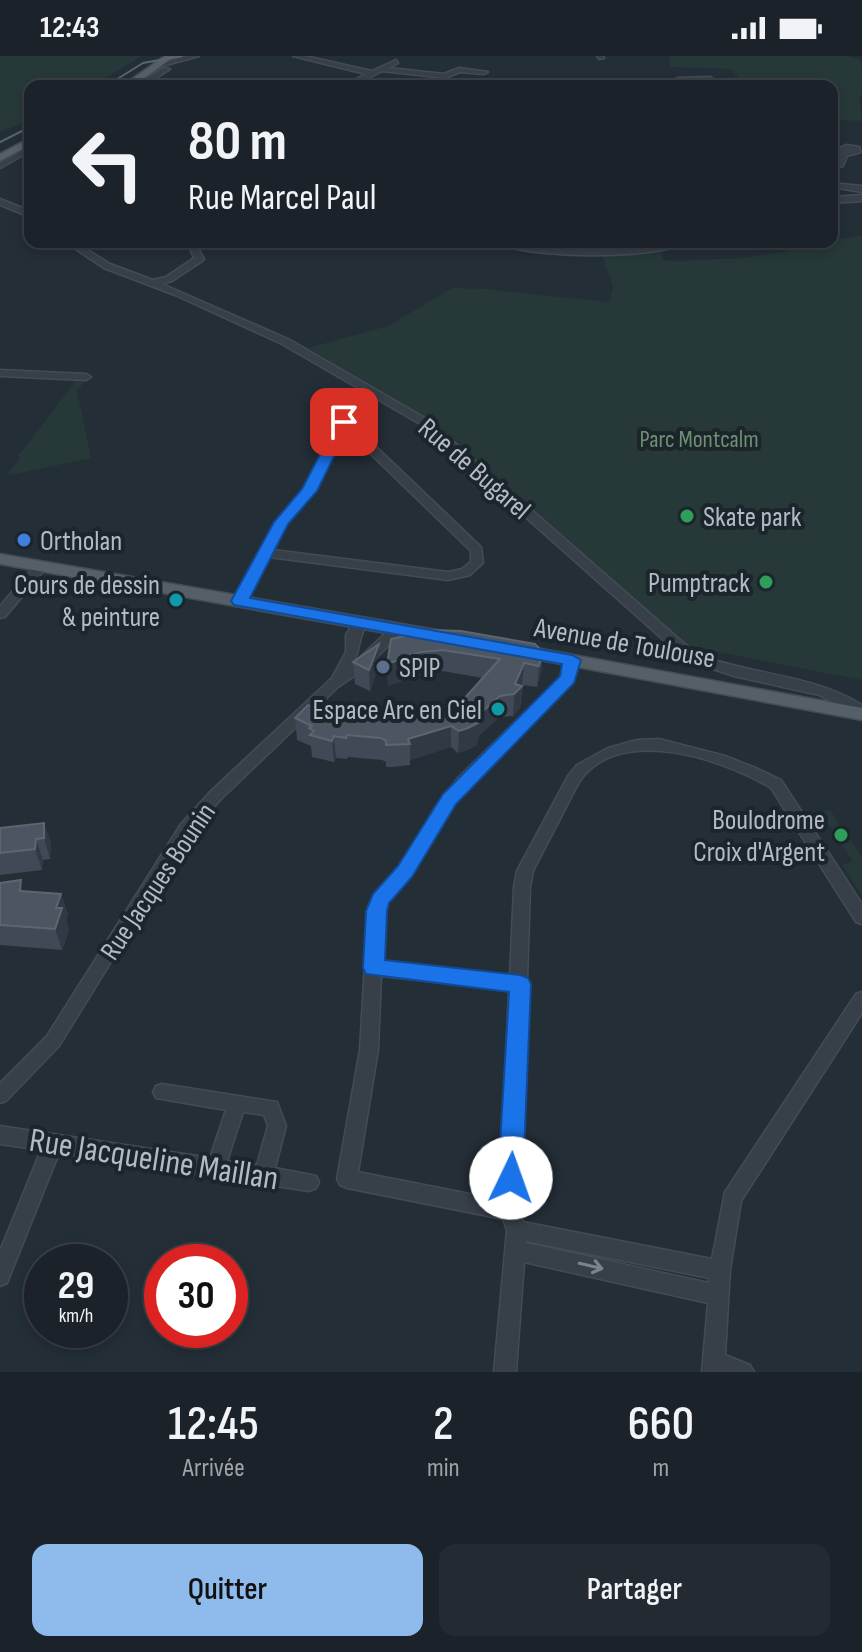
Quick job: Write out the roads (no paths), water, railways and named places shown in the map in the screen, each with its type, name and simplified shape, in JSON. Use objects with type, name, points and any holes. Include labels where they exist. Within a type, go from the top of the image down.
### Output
[{"type":"main road","points":[[125,80],[171,56]]},
{"type":"main road","points":[[135,80],[160,60]]},
{"type":"main road","points":[[0,148],[24,135]]},
{"type":"main road","points":[[0,158],[24,144]]},
{"type":"main road","points":[[0,559],[459,640]]},
{"type":"main road","name":"Avenue de Toulouse","points":[[501,647],[862,713]]},
{"type":"street","points":[[144,80],[160,60],[196,56]]},
{"type":"street","points":[[296,56],[372,73]]},
{"type":"street","points":[[359,80],[396,62]]},
{"type":"street","points":[[380,69],[445,76],[459,70],[484,72]]},
{"type":"street","points":[[0,166],[24,152]]},
{"type":"street","points":[[838,165],[844,154]]},
{"type":"street","points":[[838,186],[862,189]]},
{"type":"street","points":[[838,200],[862,198]]},
{"type":"street","points":[[0,202],[24,212]]},
{"type":"street","name":"Rue de Bugarel","points":[[78,248],[107,266],[161,280],[286,342],[426,423],[691,657],[723,670],[847,700],[862,713]]},
{"type":"street","points":[[161,280],[199,259],[196,248]]},
{"type":"street","points":[[608,248],[658,248]]},
{"type":"street","points":[[0,373],[86,377]]},
{"type":"street","points":[[266,553],[448,576],[466,572],[477,563],[477,550],[344,422],[331,400]]},
{"type":"street","points":[[240,601],[281,522],[309,491],[344,422]]},
{"type":"street","points":[[0,614],[41,566]]},
{"type":"street","name":"Rue Jacques Bounin","points":[[333,684],[353,652],[353,635],[360,623]]},
{"type":"street","name":"Rue Jacques Bounin","points":[[0,1095],[53,1041],[186,828],[216,795],[333,684],[398,629]]},
{"type":"street","points":[[353,645],[375,651]]},
{"type":"street","points":[[509,1211],[347,1179],[369,1050],[376,911],[380,900],[405,872],[456,790],[568,678],[572,660]]},
{"type":"street","points":[[505,1372],[516,1240],[509,1211],[522,887],[525,871],[583,765],[635,747],[659,744],[760,773],[776,784],[862,917]]},
{"type":"street","points":[[374,968],[520,984]]},
{"type":"street","points":[[743,1372],[729,1365],[713,1367],[720,1270],[732,1198],[862,999]]},
{"type":"street","points":[[162,1092],[271,1108],[277,1126],[264,1175]]},
{"type":"street","points":[[216,1167],[237,1103]]},
{"type":"street","name":"Rue Jacqueline Maillan","points":[[0,1135],[309,1182]]},
{"type":"street","points":[[0,1276],[53,1143]]},
{"type":"street","points":[[516,1240],[720,1270]]},
{"type":"street","points":[[516,1240],[718,1295]]},
{"type":"tram line","points":[[116,80],[143,63],[182,56]]},
{"type":"tram line","points":[[0,142],[24,130]]},
{"type":"place","name":"Skate park","points":[[687,516]]},
{"type":"place","name":"Ortholan","points":[[24,540]]},
{"type":"place","name":"Pumptrack","points":[[766,582]]},
{"type":"place","name":"Cours de dessin & peinture","points":[[176,600]]},
{"type":"place","name":"SPIP","points":[[383,667]]},
{"type":"place","name":"Espace Arc en Ciel","points":[[498,709]]},
{"type":"place","name":"Boulodrome Croix d'Argent","points":[[841,835]]},
{"type":"park label","name":"Parc Montcalm","points":[[699,439]]}]
